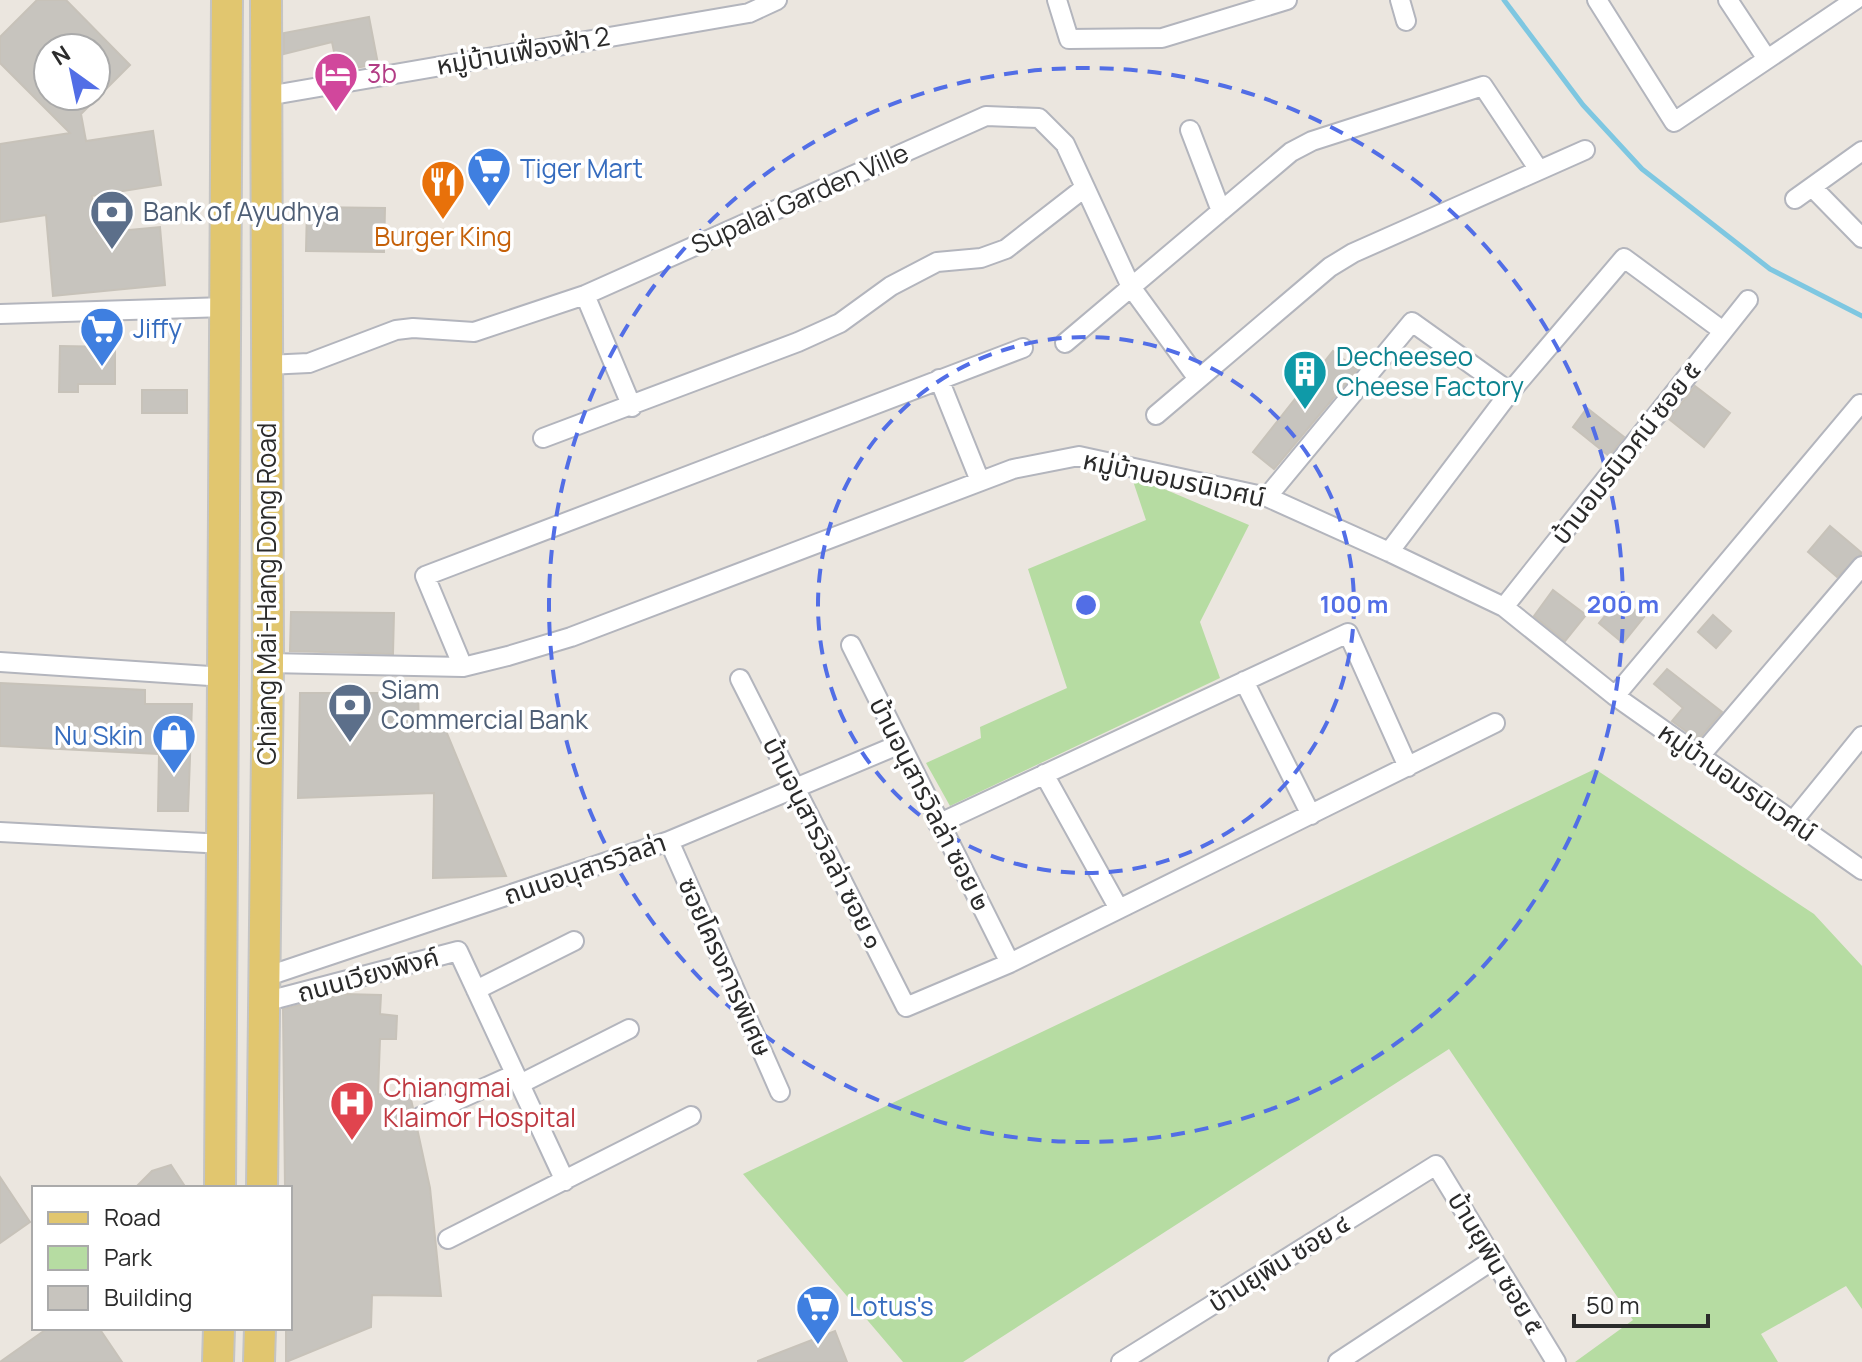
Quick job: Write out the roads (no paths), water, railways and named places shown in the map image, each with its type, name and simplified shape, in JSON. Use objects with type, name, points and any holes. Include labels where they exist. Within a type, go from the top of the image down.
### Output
[{"type":"main road","name":"Chiang Mai-Hang Dong Road","points":[[220,1186],[227,0]]},
{"type":"main road","name":"Chiang Mai-Hang Dong Road","points":[[262,1186],[268,663],[266,0]]},
{"type":"main road","points":[[224,833],[267,825]]},
{"type":"main road","points":[[218,1362],[219,1330]]},
{"type":"main road","points":[[259,1362],[260,1330]]},
{"type":"street","name":"หมู่บ้านเฟื่องฟ้า 2","points":[[267,96],[749,13],[777,0]]},
{"type":"street","points":[[1057,0],[1069,39],[1162,38],[1287,0]]},
{"type":"street","points":[[1400,0],[1406,21]]},
{"type":"street","points":[[1597,0],[1674,122],[1848,2]]},
{"type":"street","points":[[1728,0],[1767,59]]},
{"type":"street","points":[[1065,343],[1291,152],[1312,141],[1483,86],[1539,170]]},
{"type":"street","name":"Supalai Garden Ville","points":[[267,365],[309,363],[396,330],[413,328],[474,332],[585,295],[986,116],[1039,118],[1065,144],[1083,189],[1131,287],[1198,379]]},
{"type":"street","points":[[1190,130],[1221,211]]},
{"type":"street","points":[[1156,415],[1330,267],[1353,253],[1585,150]]},
{"type":"street","points":[[1795,199],[1862,151]]},
{"type":"street","points":[[1813,188],[1862,238]]},
{"type":"street","points":[[543,438],[632,407],[840,323],[916,272],[937,262],[981,258],[1006,249],[1083,189]]},
{"type":"street","points":[[1389,552],[1510,392],[1624,258],[1723,331]]},
{"type":"street","points":[[585,295],[632,407]]},
{"type":"street","name":"บ้านอมรนิเวศน์ ซอย ๕","points":[[1504,607],[1748,300]]},
{"type":"street","points":[[0,314],[226,307]]},
{"type":"street","points":[[1267,497],[1412,322],[1510,392]]},
{"type":"street","points":[[463,667],[425,576],[1023,348]]},
{"type":"street","points":[[939,379],[980,481]]},
{"type":"street","points":[[1615,696],[1861,405]]},
{"type":"street","name":"หมู่บ้านอมรนิเวศน์","points":[[268,663],[463,667],[571,637],[1013,469],[1079,456],[1267,497],[1504,607],[1615,696],[1862,870]]},
{"type":"street","points":[[1700,756],[1862,566]]},
{"type":"street","points":[[938,824],[1348,633],[1408,767]]},
{"type":"street","name":"บ้านอนุสารวิลล่า ซอย ๒","points":[[851,645],[898,745],[1010,963]]},
{"type":"street","points":[[0,662],[225,677]]},
{"type":"street","name":"บ้านอนุสารวิลล่า ซอย ๑","points":[[740,679],[906,1007],[1010,963]]},
{"type":"street","points":[[1244,681],[1311,815]]},
{"type":"street","points":[[1010,963],[1495,723]]},
{"type":"street","points":[[1793,821],[1862,736]]},
{"type":"street","name":"ถนนอนุสารวิลล่า","points":[[264,990],[669,841],[795,791],[898,745]]},
{"type":"street","points":[[1044,774],[1119,909]]},
{"type":"street","points":[[0,832],[224,833]]},
{"type":"street","name":"ซอยโครงการพิเศษ","points":[[669,841],[780,1092]]},
{"type":"street","points":[[476,990],[574,941]]},
{"type":"street","name":"ถนนเวียงพิงค์","points":[[264,990],[458,951],[565,1181]]},
{"type":"street","points":[[420,1117],[517,1079],[629,1029]]},
{"type":"street","points":[[448,1239],[691,1116]]},
{"type":"street","name":"บ้านยุพิน ซอย ๕","points":[[1436,1165],[1552,1361]]},
{"type":"street","name":"บ้านยุพิน ซอย ๔","points":[[1121,1362],[1436,1165]]},
{"type":"street","points":[[1338,1362],[1493,1260]]},
{"type":"waterway","points":[[1504,0],[1583,105],[1642,169],[1770,269],[1862,316]]},
{"type":"place","name":"3b","points":[[336,113]]},
{"type":"place","name":"Tiger Mart","points":[[489,208]]},
{"type":"place","name":"Burger King","points":[[443,221]]},
{"type":"place","name":"Bank of Ayudhya","points":[[112,251]]},
{"type":"place","name":"Jiffy","points":[[102,368]]},
{"type":"place","name":"Decheeseo Cheese Factory","points":[[1305,411]]},
{"type":"place","name":"Siam Commercial Bank","points":[[350,744]]},
{"type":"place","name":"Nu Skin","points":[[174,775]]},
{"type":"place","name":"Chiangmai Klaimor Hospital","points":[[352,1142]]},
{"type":"place","name":"Lotus's","points":[[818,1346]]}]
